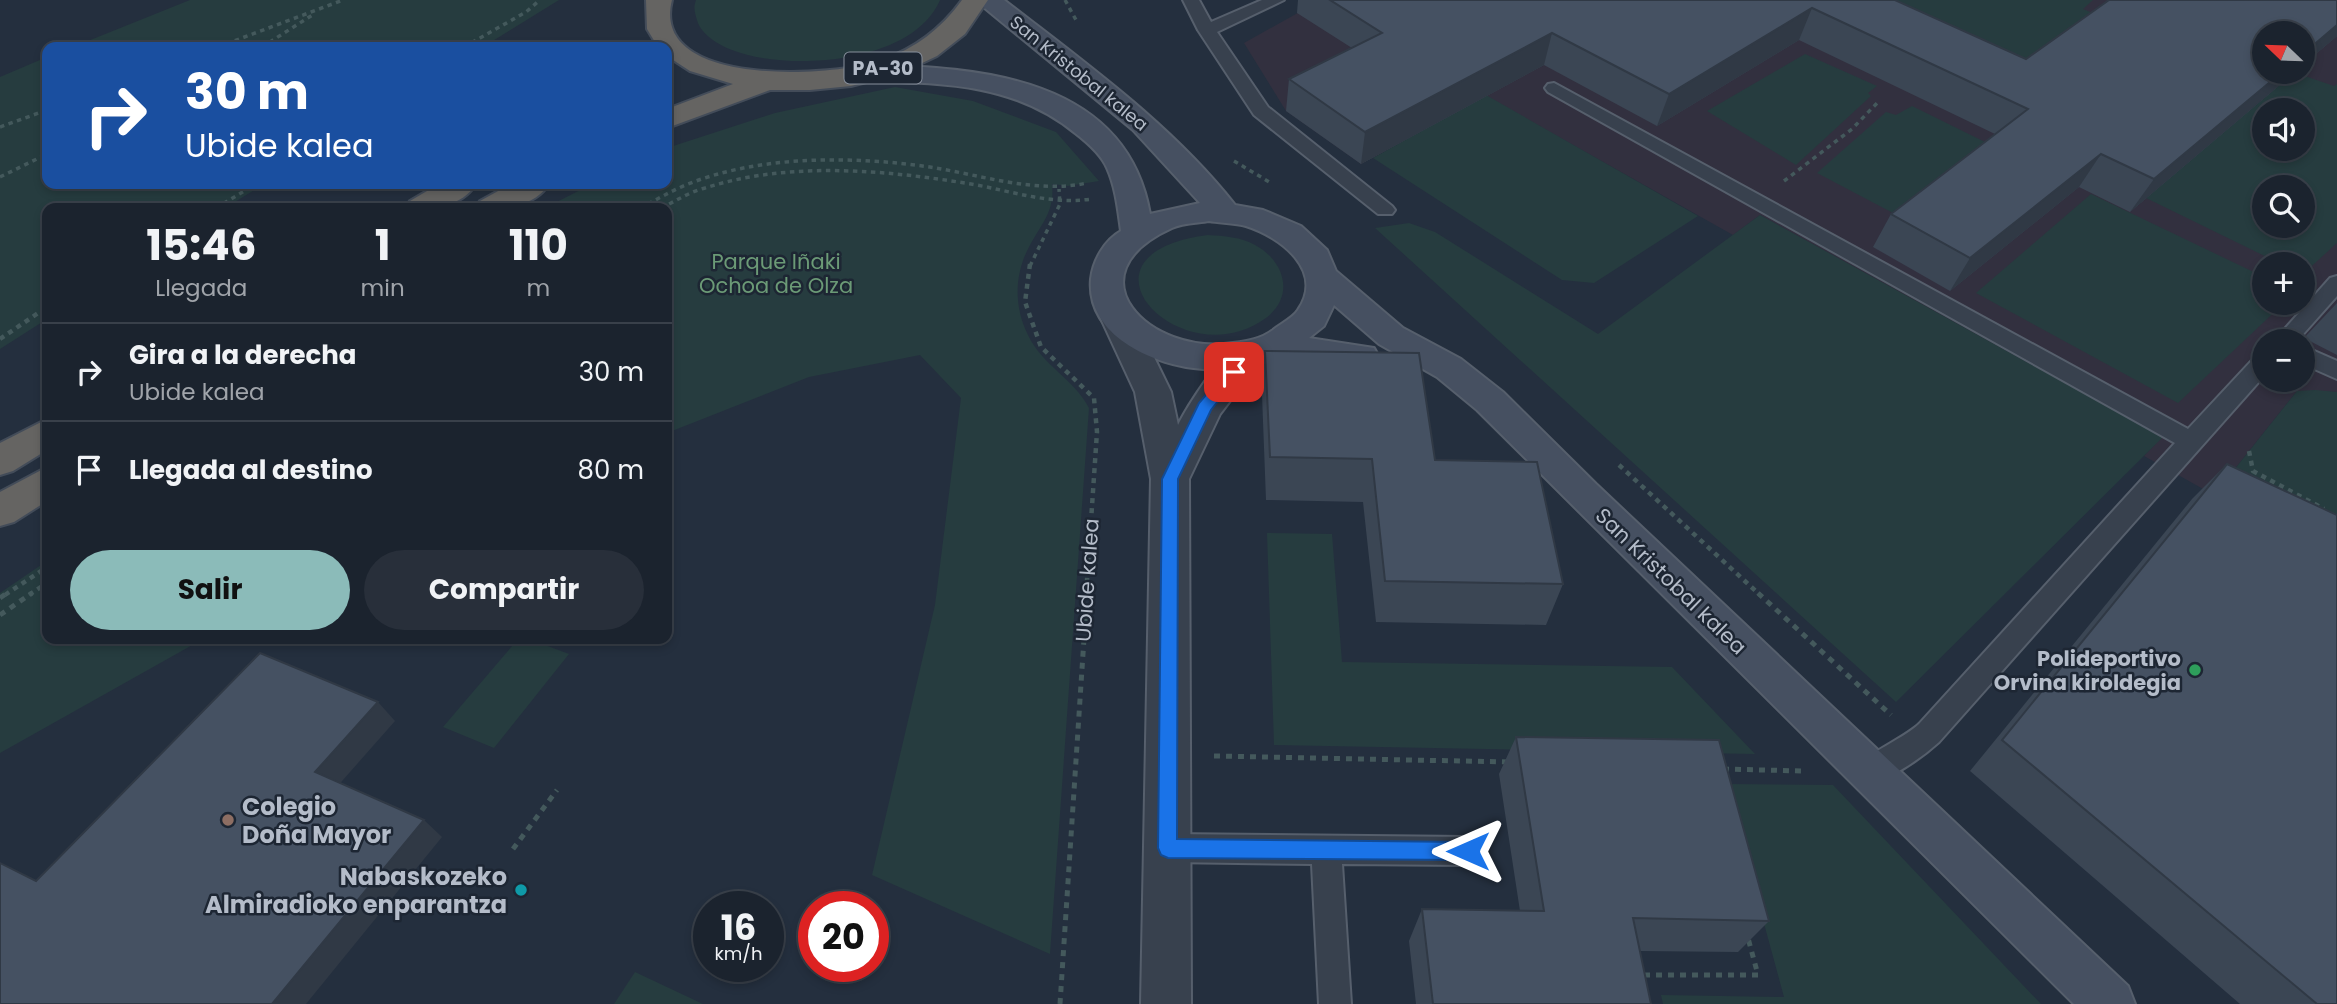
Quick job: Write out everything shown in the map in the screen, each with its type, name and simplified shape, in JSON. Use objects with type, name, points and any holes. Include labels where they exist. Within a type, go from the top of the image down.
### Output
[{"type":"highway","name":"PA-30","points":[[654,40],[659,0]]},
{"type":"highway","name":"PA-30","points":[[672,51],[717,73],[765,82],[816,82],[867,73],[910,59],[944,39],[968,16],[975,0]]},
{"type":"highway","name":"PA-30","points":[[672,117],[765,82]]},
{"type":"highway","points":[[429,203],[453,189]]},
{"type":"highway","points":[[500,203],[525,189]]},
{"type":"highway","points":[[0,461],[42,436]]},
{"type":"highway","points":[[0,511],[42,485]]},
{"type":"main road","name":"San Kristobal kalea","points":[[988,0],[1121,104],[1199,178],[1223,211]]},
{"type":"main road","name":"San Kristobal kalea","points":[[867,73],[956,75],[1002,84],[1051,100],[1091,130],[1118,160],[1130,191],[1137,232]]},
{"type":"main road","points":[[1223,211],[1253,216],[1291,233],[1317,259],[1325,279],[1323,300],[1313,319],[1296,336],[1260,352],[1216,358],[1183,354],[1153,344],[1130,329],[1114,310],[1106,289],[1108,268],[1119,248],[1137,232],[1162,219],[1192,212],[1223,211]]},
{"type":"main road","name":"San Kristobal kalea","points":[[1325,279],[1391,335],[1449,368],[1490,401],[2110,1004]]},
{"type":"main road","name":"San Kristobal kalea","points":[[1260,352],[1366,357],[1472,389]]},
{"type":"street","points":[[1114,310],[1153,393],[1170,479],[1166,1004]]},
{"type":"street","points":[[1170,479],[1205,407],[1260,352]]},
{"type":"lane","points":[[1191,0],[1207,30],[1261,111],[1385,211]]},
{"type":"lane","points":[[1207,30],[1276,0]]},
{"type":"lane","points":[[1554,88],[2192,441]]},
{"type":"lane","points":[[2296,329],[2337,283]]},
{"type":"lane","points":[[2315,360],[2337,371]]},
{"type":"lane","points":[[1869,772],[1915,746],[1929,733],[2252,375]]},
{"type":"lane","points":[[1168,848],[1468,851]]},
{"type":"lane","points":[[1326,850],[1335,1004]]},
{"type":"path","points":[[232,42],[343,0]]},
{"type":"path","points":[[473,42],[526,12],[540,0]]},
{"type":"path","points":[[270,42],[321,9]]},
{"type":"path","points":[[1753,199],[1776,188],[1852,129],[1880,100]]},
{"type":"path","points":[[0,127],[42,112]]},
{"type":"path","points":[[0,177],[42,156]]},
{"type":"path","points":[[650,203],[688,184],[737,170],[797,162],[854,162],[927,166],[1059,189],[1060,204]]},
{"type":"path","points":[[672,203],[708,187],[787,172],[879,173],[960,182],[1060,204],[1130,191]]},
{"type":"path","points":[[224,203],[248,189]]},
{"type":"path","name":"Ubide kalea","points":[[1060,204],[1030,263],[1025,281],[1025,302],[1041,347],[1094,398],[1097,432],[1060,1004]]},
{"type":"path","points":[[0,339],[42,310]]},
{"type":"path","points":[[2249,451],[2253,471],[2325,509]]},
{"type":"path","points":[[0,598],[42,570]]},
{"type":"path","points":[[0,615],[42,586]]},
{"type":"path","points":[[1168,755],[1513,762]]},
{"type":"path","points":[[1717,769],[1869,772]]},
{"type":"path","points":[[513,849],[557,790]]},
{"type":"path","points":[[1646,983],[1644,973],[1758,975],[1745,923]]},
{"type":"shaded area","points":[[1321,0],[2337,0],[2337,392],[2315,391],[2315,329],[2252,329],[2252,392],[2296,392],[2214,495],[2144,456],[2162,437],[1760,215],[1733,235],[1486,96],[1361,164],[1286,111],[1244,43]]},
{"type":"green space","points":[[190,0],[559,0],[491,42],[85,42]]},
{"type":"green space","points":[[696,0],[940,0],[926,21],[904,38],[877,50],[815,61],[756,57],[722,45],[706,35],[699,25],[695,10]]},
{"type":"green space","points":[[1846,0],[2093,0],[2083,9],[2107,19],[2041,67]]},
{"type":"green space","points":[[1805,54],[1877,86],[1868,93],[1871,96],[1796,165],[1707,111]]},
{"type":"green space","points":[[42,59],[42,189],[256,189],[233,203],[42,203],[42,322],[0,349],[0,77]]},
{"type":"green space","points":[[2315,80],[2334,86],[2337,84],[2337,243],[2315,263],[2315,252],[2256,252],[2146,198],[2252,107],[2252,161],[2315,161],[2315,98],[2263,98],[2279,84],[2315,84]]},
{"type":"green space","name":"Parque Iñaki Ochoa de Olza","points":[[895,87],[973,101],[1056,132],[1099,181],[1068,186],[1052,184],[1049,210],[1024,258],[1018,280],[1020,313],[1034,346],[1083,398],[1089,408],[1050,954],[872,875],[935,605],[961,398],[920,355],[809,377],[672,431],[672,203],[555,203],[582,189],[672,189],[672,146],[775,113]]},
{"type":"green space","points":[[1486,95],[1698,216],[1594,283],[1562,280],[1373,158]]},
{"type":"green space","points":[[1912,106],[1987,143],[1893,213],[1817,173],[1886,112],[1896,115]]},
{"type":"green space","points":[[2091,194],[2252,271],[2252,315],[2271,315],[2256,329],[2252,329],[2252,333],[2178,403],[1976,293]]},
{"type":"green space","points":[[1760,215],[2163,437],[1896,702],[1375,228],[1409,223],[1435,232],[1598,334]]},
{"type":"green space","points":[[1208,235],[1250,242],[1273,260],[1283,279],[1283,289],[1281,300],[1266,318],[1233,333],[1201,333],[1172,324],[1150,307],[1139,286],[1143,265],[1165,247]]},
{"type":"green space","points":[[2296,392],[2337,392],[2337,556],[2214,495]]},
{"type":"green space","points":[[1267,533],[1332,534],[1342,662],[1672,667],[1755,754],[1274,745]]},
{"type":"green space","points":[[42,564],[42,644],[194,644],[0,753],[0,593]]},
{"type":"green space","points":[[514,644],[542,644],[569,654],[494,748],[443,727]]},
{"type":"green space","points":[[1726,784],[1833,785],[2041,1004],[1663,1004],[1661,995],[1784,997]]},
{"type":"green space","points":[[635,972],[703,1004],[614,1004]]},
{"type":"building","points":[[1330,0],[1895,0],[2026,59],[2109,0],[2337,0],[2337,25],[2315,44],[2315,21],[2252,21],[2252,84],[2268,84],[2154,179],[2101,154],[1970,258],[1891,214],[2028,109],[1812,8],[1669,94],[1552,33],[1365,132],[1289,79],[1382,33]]},
{"type":"building","points":[[1265,351],[1419,353],[1435,460],[1537,462],[1563,584],[1385,581],[1372,459],[1270,457]]},
{"type":"building","name":"Polideportivo Orvina kiroldegia","points":[[2227,464],[2337,515],[2337,1004],[2317,1004],[2002,740]]},
{"type":"building","points":[[260,653],[378,702],[315,772],[424,820],[272,1004],[0,1004],[0,863],[36,881]]},
{"type":"building","points":[[1516,737],[1719,740],[1769,921],[1633,918],[1651,1004],[1433,1004],[1422,909],[1544,911]]},
{"type":"place","name":"Polideportivo Orvina kiroldegia","points":[[2195,670]]},
{"type":"place","name":"Colegio Doña Mayor","points":[[228,820]]},
{"type":"place","name":"Nabaskozeko Almiradioko enparantza","points":[[521,890]]},
{"type":"route","points":[[1234,372],[1205,407],[1170,479],[1168,848],[1468,851]]}]
